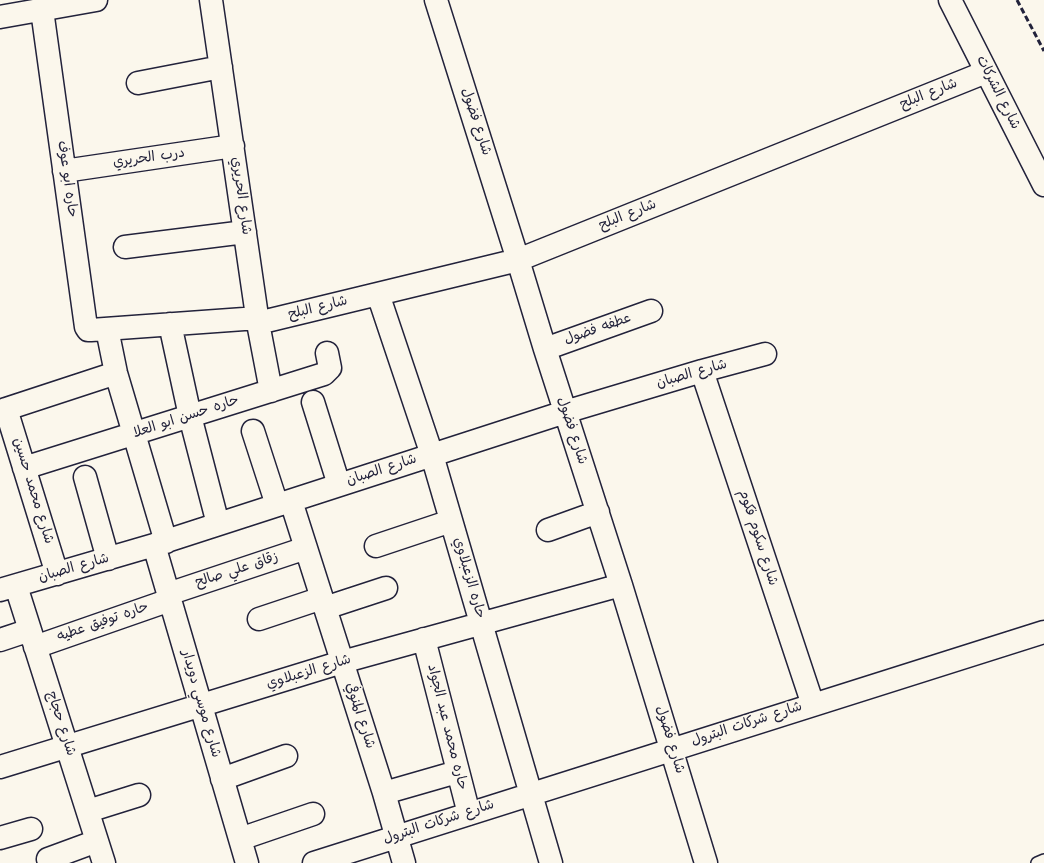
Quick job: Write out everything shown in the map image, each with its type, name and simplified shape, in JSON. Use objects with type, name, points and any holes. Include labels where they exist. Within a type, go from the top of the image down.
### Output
[{"type":"street","points":[[0,17],[96,0]]},
{"type":"street","name":"شارع الحريري","points":[[212,0],[258,320],[271,391]]},
{"type":"street","name":"شارع فضول","points":[[436,0],[545,349],[621,585],[706,863]]},
{"type":"street","name":"شارع الشركات","points":[[950,0],[1044,185]]},
{"type":"street","name":"حاره ابو عوف","points":[[42,10],[86,326],[88,330],[107,329]]},
{"type":"street","points":[[138,83],[221,67]]},
{"type":"street","name":"شارع البلح","points":[[107,329],[170,324],[258,320],[378,294],[518,260],[986,72]]},
{"type":"street","name":"درب الحريري","points":[[64,171],[233,146]]},
{"type":"street","points":[[125,247],[245,232]]},
{"type":"street","name":"حاره الزعبلاوي","points":[[378,294],[432,455],[551,863]]},
{"type":"street","name":"عطفه فضول","points":[[545,349],[652,311]]},
{"type":"street","points":[[170,324],[190,416],[218,524]]},
{"type":"street","name":"شارع موسي دويدار","points":[[107,329],[116,374],[134,434],[160,543],[169,597],[247,863]]},
{"type":"street","name":"حاره حسن ابو العلا","points":[[24,468],[324,374],[330,368],[327,352]]},
{"type":"street","name":"شارع الصبان","points":[[8,588],[160,543],[565,412],[702,371],[765,354]]},
{"type":"street","name":"شارع سكوم فكوم","points":[[702,371],[813,705]]},
{"type":"street","points":[[3,410],[116,374]]},
{"type":"street","points":[[313,402],[339,485]]},
{"type":"street","name":"شارع محمد حسين","points":[[3,410],[24,468],[57,574]]},
{"type":"street","name":"شارع المنوفي","points":[[253,431],[284,503],[306,548],[384,793],[404,863]]},
{"type":"street","points":[[85,478],[108,559]]},
{"type":"street","points":[[548,530],[598,512]]},
{"type":"street","points":[[376,546],[451,521]]},
{"type":"street","name":"زقاق علي صالح","points":[[169,597],[306,548]]},
{"type":"street","name":"شارع الزعبلاوي","points":[[0,767],[342,662],[621,585]]},
{"type":"street","name":"شارع حجاج","points":[[8,588],[33,638],[104,863]]},
{"type":"street","points":[[259,619],[386,588]]},
{"type":"street","name":"حاره توفيق عطيه","points":[[0,640],[33,638],[169,597]]},
{"type":"street","name":"شارع شركات البترول","points":[[314,863],[1044,632]]},
{"type":"street","name":"حاره محمد عبد الجواد","points":[[424,640],[468,814]]},
{"type":"street","points":[[222,779],[286,756]]},
{"type":"street","points":[[384,793],[458,772]]},
{"type":"street","points":[[88,811],[139,795]]},
{"type":"street","points":[[240,839],[313,814]]},
{"type":"street","points":[[0,838],[31,829]]},
{"type":"street","points":[[48,859],[97,841]]},
{"type":"lane","points":[[1037,863],[1044,860]]},
{"type":"railway","points":[[1017,0],[1044,51]]}]
